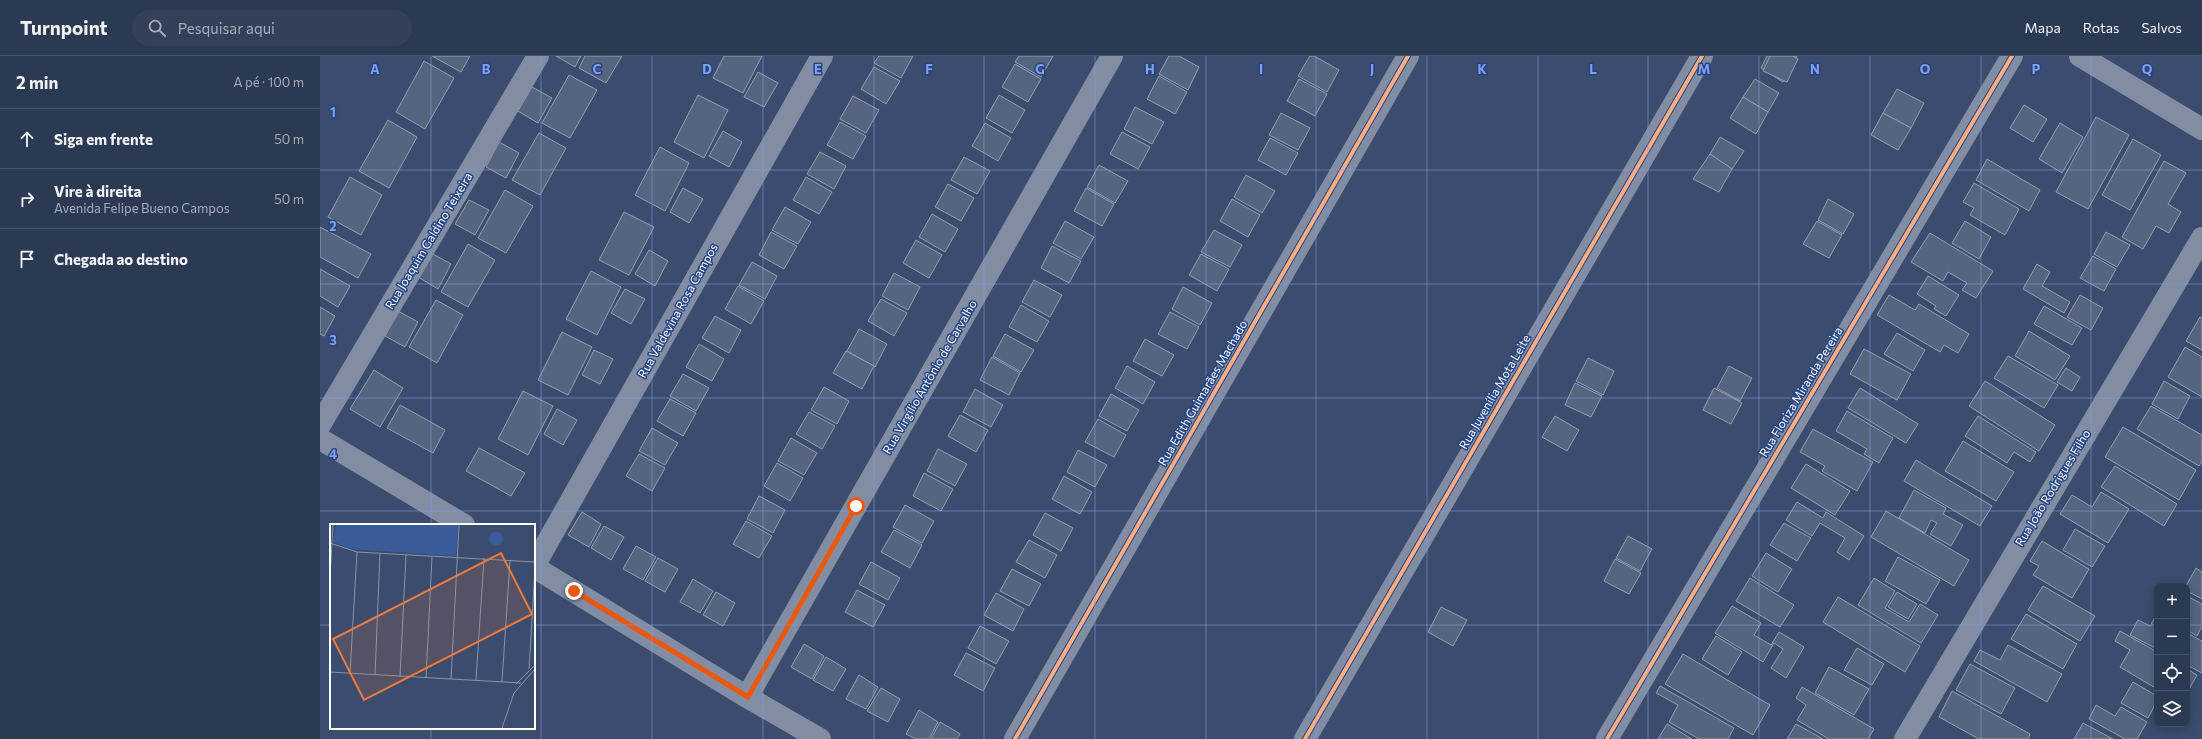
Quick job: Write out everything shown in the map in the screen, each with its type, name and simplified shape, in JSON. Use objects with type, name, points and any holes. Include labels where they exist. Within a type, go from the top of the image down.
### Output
[{"type":"street","name":"Rua Joaquim Galdino Teixeira","points":[[320,425],[538,56]]},
{"type":"street","name":"Rua Valdevina Rosa Campos","points":[[535,564],[822,56]]},
{"type":"street","name":"Rua Virgílio Antônio de Carvalho","points":[[748,697],[1112,56]]},
{"type":"street","name":"Rua Edith Guimarães Machado","points":[[1015,739],[1408,56]]},
{"type":"street","name":"Rua Juvenília Mota Leite","points":[[1305,739],[1702,56]]},
{"type":"street","name":"Rua Floriza Miranda Pereira","points":[[1607,739],[2012,56]]},
{"type":"street","points":[[2080,56],[2202,129]]},
{"type":"street","name":"Rua João Rodrigues Filho","points":[[1905,739],[2202,238]]},
{"type":"street","points":[[320,439],[462,524]]},
{"type":"street","points":[[535,567],[748,697],[820,739]]},
{"type":"building","points":[[432,56],[470,56],[461,72]]},
{"type":"building","points":[[556,56],[581,56],[575,67]]},
{"type":"building","points":[[585,56],[622,56],[606,83],[579,68]]},
{"type":"building","points":[[724,56],[762,56],[743,93],[713,78]]},
{"type":"building","points":[[879,56],[913,56],[901,78],[874,63]]},
{"type":"building","points":[[1019,56],[1053,56],[1041,77],[1015,62]]},
{"type":"building","points":[[1169,56],[1179,56],[1199,67],[1188,90],[1159,74]]},
{"type":"building","points":[[1310,56],[1314,56],[1339,70],[1327,92],[1298,76]]},
{"type":"building","points":[[1767,56],[1797,56],[1783,82],[1761,68]]},
{"type":"building","points":[[1770,56],[1793,56],[1798,59],[1787,82],[1763,71]]},
{"type":"building","points":[[424,61],[454,78],[425,129],[396,112]]},
{"type":"building","points":[[1015,64],[1041,79],[1028,102],[1002,87]]},
{"type":"building","points":[[874,67],[900,81],[886,104],[861,89]]},
{"type":"building","points":[[758,72],[778,83],[764,107],[744,97]]},
{"type":"building","points":[[569,75],[597,90],[570,138],[542,123]]},
{"type":"building","points":[[1159,76],[1187,92],[1175,114],[1147,99]]},
{"type":"building","points":[[1299,79],[1327,94],[1315,116],[1287,101]]},
{"type":"building","points":[[1755,79],[1779,93],[1768,112],[1743,97]]},
{"type":"building","points":[[532,87],[552,98],[538,123],[518,111]]},
{"type":"building","points":[[1897,89],[1924,103],[1911,128],[1883,113]]},
{"type":"building","points":[[698,95],[728,110],[704,158],[674,142]]},
{"type":"building","points":[[999,95],[1025,110],[1012,133],[986,118]]},
{"type":"building","points":[[853,96],[879,110],[866,133],[840,119]]},
{"type":"building","points":[[1743,97],[1768,112],[1756,134],[1730,118]]},
{"type":"building","points":[[2024,105],[2047,119],[2033,142],[2010,128]]},
{"type":"building","points":[[1135,107],[1164,122],[1152,144],[1124,129]]},
{"type":"building","points":[[1281,113],[1310,128],[1298,150],[1269,135]]},
{"type":"building","points":[[1883,113],[1911,128],[1898,150],[1871,135]]},
{"type":"building","points":[[2096,117],[2129,135],[2088,209],[2056,192]]},
{"type":"building","points":[[388,120],[417,137],[389,188],[359,171]]},
{"type":"building","points":[[840,122],[866,136],[853,159],[827,145]]},
{"type":"building","points":[[985,123],[1011,138],[998,161],[972,146]]},
{"type":"building","points":[[2060,123],[2083,137],[2062,173],[2039,159]]},
{"type":"building","points":[[723,131],[742,142],[729,167],[709,156]]},
{"type":"building","points":[[1122,132],[1150,147],[1138,169],[1110,154]]},
{"type":"building","points":[[539,133],[566,148],[540,195],[512,180]]},
{"type":"building","points":[[1720,137],[1744,151],[1732,169],[1710,154]]},
{"type":"building","points":[[1270,138],[1298,153],[1286,175],[1258,160]]},
{"type":"building","points":[[2133,139],[2161,155],[2130,210],[2102,195]]},
{"type":"building","points":[[499,142],[519,153],[506,178],[486,167]]},
{"type":"building","points":[[660,147],[689,163],[665,211],[635,195]]},
{"type":"building","points":[[820,152],[846,166],[834,189],[807,174]]},
{"type":"building","points":[[1710,154],[1732,169],[1719,192],[1693,179]]},
{"type":"building","points":[[964,157],[990,171],[977,194],[951,180]]},
{"type":"building","points":[[1987,159],[2040,190],[2029,211],[1976,180]]},
{"type":"building","points":[[2164,161],[2186,173],[2168,204],[2181,212],[2169,233],[2156,226],[2143,249],[2122,237]]},
{"type":"building","points":[[1099,165],[1128,181],[1115,203],[1087,187]]},
{"type":"building","points":[[1246,175],[1275,191],[1262,213],[1234,197]]},
{"type":"building","points":[[350,177],[382,195],[361,235],[328,217]]},
{"type":"building","points":[[806,177],[832,192],[819,214],[793,200]]},
{"type":"building","points":[[1974,183],[2019,209],[2005,235],[1970,215],[1974,208],[1963,202]]},
{"type":"building","points":[[948,184],[974,198],[961,221],[935,207]]},
{"type":"building","points":[[683,188],[703,199],[689,223],[670,212]]},
{"type":"building","points":[[1086,188],[1114,204],[1102,226],[1074,211]]},
{"type":"building","points":[[505,190],[533,206],[506,253],[478,238]]},
{"type":"building","points":[[1232,199],[1260,215],[1248,237],[1220,221]]},
{"type":"building","points":[[1828,199],[1854,214],[1843,234],[1818,220]]},
{"type":"building","points":[[469,200],[489,210],[475,235],[455,224]]},
{"type":"building","points":[[785,207],[811,222],[798,244],[772,230]]},
{"type":"building","points":[[624,212],[654,227],[629,275],[599,260]]},
{"type":"building","points":[[932,214],[958,229],[945,252],[919,237]]},
{"type":"building","points":[[1065,221],[1094,237],[1081,259],[1053,243]]},
{"type":"building","points":[[1817,221],[1842,235],[1829,258],[1803,244]]},
{"type":"building","points":[[1965,221],[1991,237],[1979,259],[1952,243]]},
{"type":"building","points":[[320,227],[371,254],[358,278],[320,257]]},
{"type":"building","points":[[1214,230],[1242,245],[1230,267],[1201,252]]},
{"type":"building","points":[[771,232],[797,246],[784,269],[759,255]]},
{"type":"building","points":[[2106,232],[2130,245],[2117,267],[2094,254]]},
{"type":"building","points":[[1930,233],[1993,271],[1976,298],[1962,290],[1967,283],[1948,272],[1943,281],[1911,262]]},
{"type":"building","points":[[916,240],[942,255],[929,278],[903,263]]},
{"type":"building","points":[[468,244],[495,260],[468,307],[441,292]]},
{"type":"building","points":[[1052,246],[1081,261],[1069,283],[1041,268]]},
{"type":"building","points":[[649,250],[668,261],[655,286],[635,274]]},
{"type":"building","points":[[431,253],[451,264],[438,289],[418,277]]},
{"type":"building","points":[[1201,254],[1229,269],[1217,291],[1189,275]]},
{"type":"building","points":[[2093,256],[2116,269],[2104,291],[2080,278]]},
{"type":"building","points":[[752,262],[777,276],[765,299],[739,285]]},
{"type":"building","points":[[2037,264],[2050,272],[2042,286],[2070,302],[2064,313],[2023,289]]},
{"type":"building","points":[[320,269],[350,286],[338,307],[320,296]]},
{"type":"building","points":[[591,271],[621,287],[597,335],[566,319]]},
{"type":"building","points":[[894,273],[920,287],[908,310],[882,296]]},
{"type":"building","points":[[1928,276],[1959,295],[1946,316],[1934,309],[1936,306],[1917,294]]},
{"type":"building","points":[[1034,280],[1062,295],[1050,317],[1022,302]]},
{"type":"building","points":[[738,286],[764,301],[751,324],[725,309]]},
{"type":"building","points":[[1183,287],[1212,303],[1200,325],[1172,309]]},
{"type":"building","points":[[625,289],[645,299],[631,324],[611,313]]},
{"type":"building","points":[[1889,295],[1915,310],[1919,304],[1969,334],[1958,353],[1944,345],[1940,352],[1877,315]]},
{"type":"building","points":[[2080,295],[2103,308],[2091,330],[2067,317]]},
{"type":"building","points":[[881,299],[907,313],[894,336],[868,321]]},
{"type":"building","points":[[436,300],[463,315],[437,363],[409,347]]},
{"type":"building","points":[[1021,305],[1049,321],[1037,342],[1009,327]]},
{"type":"building","points":[[2044,306],[2082,328],[2072,345],[2034,324]]},
{"type":"building","points":[[320,307],[335,316],[324,336],[320,334]]},
{"type":"building","points":[[398,311],[418,322],[405,347],[385,336]]},
{"type":"building","points":[[1170,312],[1199,327],[1187,349],[1158,334]]},
{"type":"building","points":[[715,316],[741,330],[729,353],[702,338]]},
{"type":"building","points":[[2200,317],[2202,318],[2202,350],[2186,341]]},
{"type":"building","points":[[859,329],[887,344],[875,367],[847,351]]},
{"type":"building","points":[[2029,331],[2070,356],[2055,380],[2015,356]]},
{"type":"building","points":[[562,332],[592,347],[568,395],[538,380]]},
{"type":"building","points":[[1897,333],[1925,350],[1913,371],[1884,354]]},
{"type":"building","points":[[1005,334],[1034,350],[1021,372],[993,356]]},
{"type":"building","points":[[1145,339],[1174,355],[1162,376],[1133,361]]},
{"type":"building","points":[[699,344],[724,359],[712,381],[686,367]]},
{"type":"building","points":[[2185,347],[2202,357],[2202,397],[2168,377]]},
{"type":"building","points":[[1864,349],[1911,374],[1897,400],[1850,374]]},
{"type":"building","points":[[594,350],[613,359],[600,384],[582,375]]},
{"type":"building","points":[[846,351],[874,366],[862,389],[833,373]]},
{"type":"building","points":[[2008,356],[2058,385],[2044,408],[1994,378]]},
{"type":"building","points":[[992,357],[1020,373],[1009,395],[980,380]]},
{"type":"building","points":[[1588,358],[1614,371],[1603,395],[1576,381]]},
{"type":"building","points":[[1127,366],[1155,382],[1143,404],[1115,388]]},
{"type":"building","points":[[1729,366],[1752,378],[1740,401],[1717,388]]},
{"type":"building","points":[[2066,368],[2080,377],[2072,391],[2057,382]]},
{"type":"building","points":[[374,370],[403,388],[380,427],[350,409]]},
{"type":"building","points":[[683,374],[709,388],[696,411],[670,396]]},
{"type":"building","points":[[1985,381],[2055,425],[2039,451],[1969,406]]},
{"type":"building","points":[[2164,381],[2190,396],[2178,419],[2152,404]]},
{"type":"building","points":[[1575,383],[1602,396],[1591,417],[1565,405]]},
{"type":"building","points":[[824,387],[849,401],[837,424],[811,410]]},
{"type":"building","points":[[1714,388],[1742,403],[1731,424],[1703,410]]},
{"type":"building","points":[[1860,388],[1918,424],[1906,443],[1848,408]]},
{"type":"building","points":[[975,389],[1003,405],[991,427],[963,412]]},
{"type":"building","points":[[523,391],[553,406],[528,455],[498,439]]},
{"type":"building","points":[[1111,394],[1139,410],[1127,431],[1099,416]]},
{"type":"building","points":[[670,399],[696,413],[683,436],[657,421]]},
{"type":"building","points":[[400,405],[445,430],[433,453],[387,428]]},
{"type":"building","points":[[2151,406],[2202,435],[2202,461],[2199,466],[2137,429]]},
{"type":"building","points":[[557,409],[577,420],[563,445],[544,434]]},
{"type":"building","points":[[1847,411],[1893,438],[1879,463],[1864,454],[1867,449],[1836,431]]},
{"type":"building","points":[[809,412],[835,426],[822,449],[796,434]]},
{"type":"building","points":[[960,415],[988,430],[976,452],[948,436]]},
{"type":"building","points":[[1555,416],[1579,430],[1567,451],[1542,437]]},
{"type":"building","points":[[1978,416],[2036,452],[2030,462],[2014,452],[2007,463],[1965,436]]},
{"type":"building","points":[[1098,419],[1126,435],[1114,457],[1085,442]]},
{"type":"building","points":[[2123,427],[2196,470],[2179,500],[2105,457]]},
{"type":"building","points":[[652,428],[678,443],[665,465],[639,451]]},
{"type":"building","points":[[1813,429],[1873,462],[1857,491],[1822,471],[1825,466],[1800,452]]},
{"type":"building","points":[[791,438],[817,453],[804,475],[778,461]]},
{"type":"building","points":[[1963,441],[2014,472],[1996,501],[1945,471]]},
{"type":"building","points":[[479,448],[525,473],[511,496],[466,471]]},
{"type":"building","points":[[938,449],[967,464],[955,486],[927,471]]},
{"type":"building","points":[[1078,450],[1107,465],[1095,487],[1067,472]]},
{"type":"building","points":[[639,454],[665,468],[652,491],[626,476]]},
{"type":"building","points":[[1916,460],[1992,506],[1980,526],[1904,481]]},
{"type":"building","points":[[777,463],[803,478],[790,501],[764,486]]},
{"type":"building","points":[[1806,464],[1850,491],[1835,515],[1791,488]]},
{"type":"building","points":[[2115,466],[2177,504],[2164,526],[2101,487]]},
{"type":"building","points":[[924,473],[953,489],[941,511],[913,496]]},
{"type":"building","points":[[1064,476],[1092,492],[1080,514],[1052,499]]},
{"type":"building","points":[[1914,490],[1946,508],[1943,514],[1963,525],[1951,546],[1930,534],[1937,523],[1931,520],[1925,533],[1899,518]]},
{"type":"building","points":[[2101,492],[2129,509],[2108,543],[2060,514],[2072,495],[2092,507]]},
{"type":"building","points":[[759,496],[785,510],[773,533],[747,519]]},
{"type":"building","points":[[1797,502],[1823,518],[1826,512],[1864,536],[1849,560],[1837,552],[1845,538],[1820,523],[1812,536],[1786,520]]},
{"type":"building","points":[[905,505],[934,521],[922,543],[893,527]]},
{"type":"building","points":[[1886,511],[1969,560],[1954,586],[1871,537]]},
{"type":"building","points":[[582,512],[601,524],[589,547],[568,535]]},
{"type":"building","points":[[1045,513],[1073,528],[1061,551],[1033,535]]},
{"type":"building","points":[[746,521],[772,536],[759,558],[733,544]]},
{"type":"building","points":[[1784,523],[1811,538],[1797,561],[1770,545]]},
{"type":"building","points":[[604,526],[624,537],[611,560],[591,548]]},
{"type":"building","points":[[2075,529],[2105,546],[2092,567],[2063,550]]},
{"type":"building","points":[[894,530],[922,545],[910,568],[881,552]]},
{"type":"building","points":[[1628,536],[1652,549],[1640,571],[1616,558]]},
{"type":"building","points":[[1029,540],[1057,555],[1045,578],[1016,562]]},
{"type":"building","points":[[2042,541],[2089,569],[2072,598],[2033,575],[2039,566],[2030,561]]},
{"type":"building","points":[[636,546],[656,557],[643,580],[623,569]]},
{"type":"building","points":[[1766,553],[1792,569],[1778,592],[1752,576]]},
{"type":"building","points":[[1898,557],[1940,580],[1926,604],[1885,581]]},
{"type":"building","points":[[658,558],[678,569],[665,592],[645,581]]},
{"type":"building","points":[[1615,559],[1641,573],[1629,594],[1604,581]]},
{"type":"building","points":[[871,562],[900,578],[888,600],[859,584]]},
{"type":"building","points":[[2196,568],[2202,572],[2202,599],[2190,593],[2190,583],[2188,583]]},
{"type":"building","points":[[1012,569],[1041,584],[1029,606],[1000,591]]},
{"type":"building","points":[[1750,578],[1794,605],[1780,627],[1736,601]]},
{"type":"building","points":[[1874,578],[1895,591],[1885,608],[1909,622],[1920,604],[1938,615],[1921,643],[1858,605]]},
{"type":"building","points":[[693,579],[713,591],[700,613],[680,602]]},
{"type":"building","points":[[2043,586],[2095,616],[2080,641],[2028,610]]},
{"type":"building","points":[[857,590],[885,605],[873,627],[845,612]]},
{"type":"building","points":[[716,592],[735,603],[723,626],[703,615]]},
{"type":"building","points":[[1897,592],[1917,604],[1908,619],[1888,607]]},
{"type":"building","points":[[996,593],[1024,609],[1013,631],[984,615]]},
{"type":"building","points":[[1838,597],[1920,646],[1905,672],[1823,622]]},
{"type":"building","points":[[2190,598],[2202,604],[2202,626],[2197,636],[2190,632]]},
{"type":"building","points":[[1732,606],[1761,623],[1754,635],[1771,645],[1779,632],[1804,647],[1786,678],[1771,668],[1783,649],[1774,643],[1763,662],[1715,633]]},
{"type":"building","points":[[1441,607],[1467,620],[1453,646],[1428,632]]},
{"type":"building","points":[[2026,614],[2077,644],[2063,669],[2011,639]]},
{"type":"building","points":[[2154,619],[2154,647],[2130,635],[2138,620],[2150,626]]},
{"type":"building","points":[[980,626],[1009,641],[996,664],[968,648]]},
{"type":"building","points":[[2120,631],[2154,650],[2154,687],[2120,667],[2130,650],[2115,641]]},
{"type":"building","points":[[2190,635],[2202,641],[2202,673],[2190,667]]},
{"type":"building","points":[[1716,636],[1742,652],[1728,675],[1702,659]]},
{"type":"building","points":[[804,644],[824,656],[812,679],[791,667]]},
{"type":"building","points":[[2008,645],[2062,674],[2047,702],[1974,661],[1980,650],[2000,660]]},
{"type":"building","points":[[1857,648],[1884,664],[1872,685],[1844,670]]},
{"type":"building","points":[[966,653],[995,668],[983,691],[954,675]]},
{"type":"building","points":[[1683,654],[1770,705],[1753,735],[1665,684]]},
{"type":"building","points":[[826,657],[846,669],[833,691],[813,680]]},
{"type":"building","points":[[1970,664],[2015,688],[2001,714],[1956,690]]},
{"type":"building","points":[[1829,667],[1869,689],[1854,715],[1815,693]]},
{"type":"building","points":[[2190,671],[2197,675],[2190,688]]},
{"type":"building","points":[[859,675],[878,687],[866,709],[846,699]]},
{"type":"building","points":[[2133,682],[2154,694],[2154,707],[2148,718],[2121,703]]},
{"type":"building","points":[[1660,686],[1734,728],[1728,739],[1699,739],[1669,722],[1678,705],[1656,693]]},
{"type":"building","points":[[1802,687],[1874,729],[1868,739],[1829,739],[1797,720],[1806,705],[1796,698]]},
{"type":"building","points":[[881,688],[900,699],[888,722],[867,711]]},
{"type":"building","points":[[1952,691],[2030,734],[2028,739],[1979,739],[1939,717]]},
{"type":"building","points":[[2096,705],[2115,716],[2121,707],[2147,722],[2137,739],[2125,739],[2089,719]]},
{"type":"building","points":[[919,710],[938,722],[929,739],[916,739],[906,734]]},
{"type":"building","points":[[940,722],[960,734],[957,739],[931,739]]},
{"type":"building","points":[[2083,723],[2113,739],[2074,739]]},
{"type":"building","points":[[1667,724],[1692,739],[1658,739]]},
{"type":"building","points":[[1796,724],[1823,739],[1787,739]]},
{"type":"cycle path","points":[[1015,739],[1408,56]]},
{"type":"cycle path","points":[[1305,739],[1702,56]]},
{"type":"cycle path","points":[[1607,739],[2012,56]]},
{"type":"route","points":[[574,591],[748,697],[856,506]]}]
